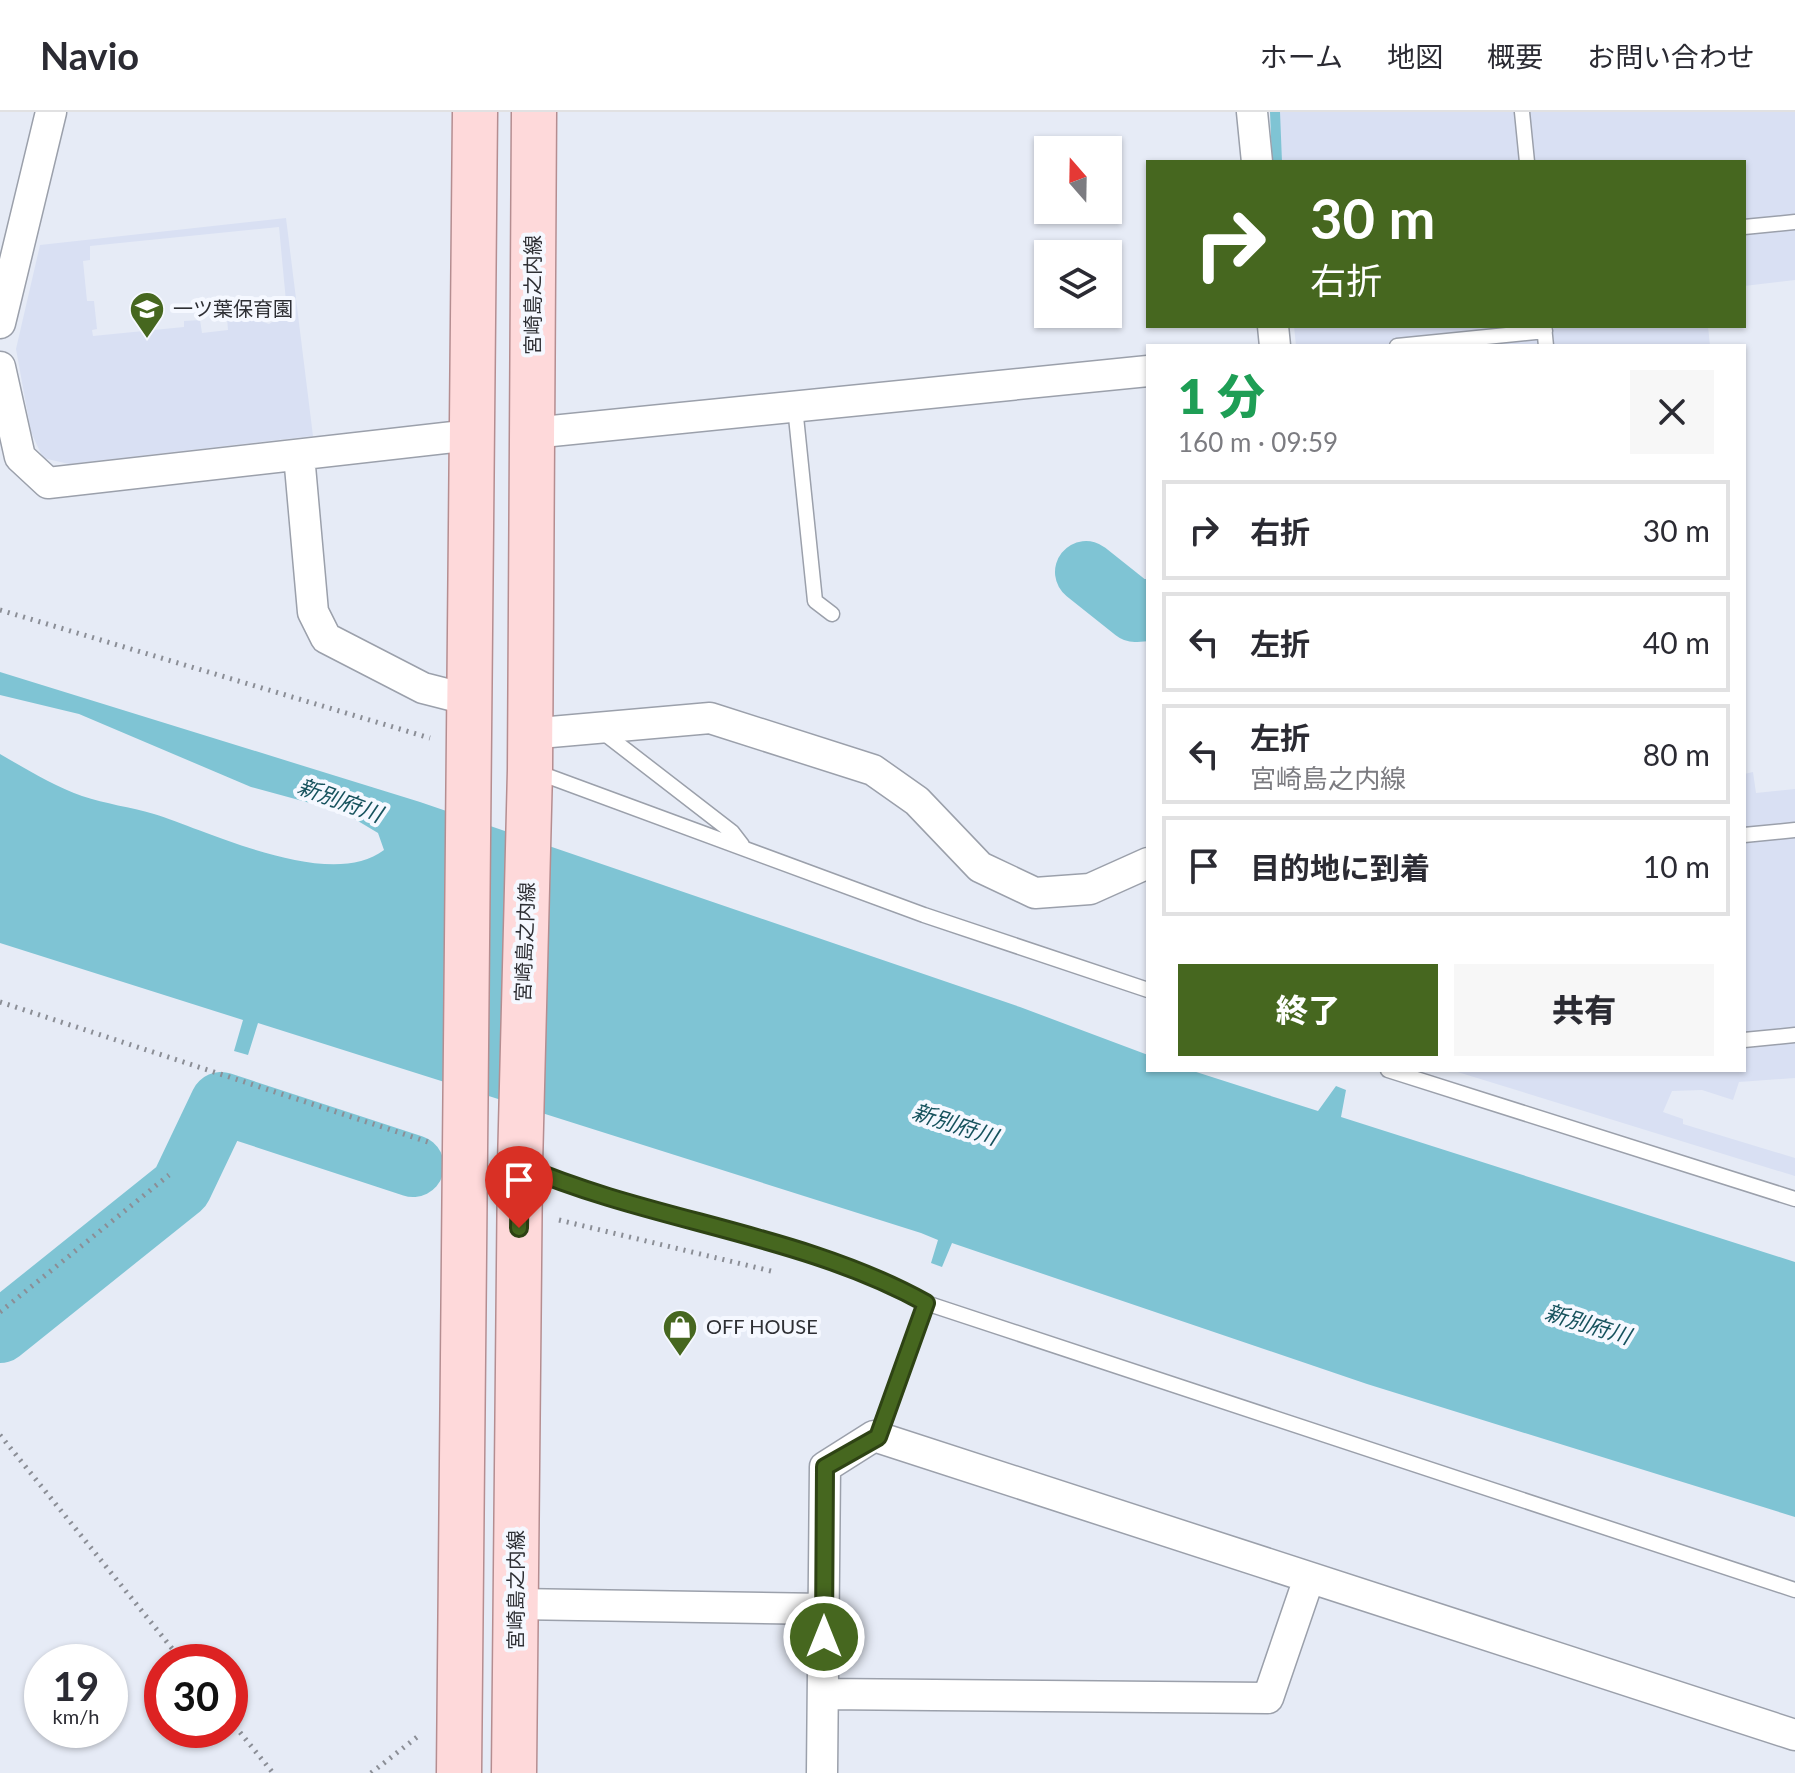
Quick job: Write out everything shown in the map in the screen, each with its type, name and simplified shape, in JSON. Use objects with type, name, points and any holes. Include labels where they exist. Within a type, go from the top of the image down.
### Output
[{"type":"main road","points":[[459,1773],[475,112]]},
{"type":"main road","name":"宮崎島之内線","points":[[514,1773],[520,1165],[529,752],[534,112]]},
{"type":"street","points":[[0,323],[51,112]]},
{"type":"street","points":[[1252,112],[1257,160]]},
{"type":"street","points":[[0,367],[20,457],[48,483],[471,435]]},
{"type":"street","points":[[532,433],[1146,371]]},
{"type":"street","points":[[299,455],[313,612],[326,638],[423,688],[470,700]]},
{"type":"street","points":[[529,752],[598,729],[710,718],[873,770],[917,801],[980,867],[1035,893],[1090,889],[1146,864]]},
{"type":"street","points":[[822,1773],[825,1467],[878,1437],[1795,1735]]},
{"type":"street","points":[[823,1694],[1268,1698],[1309,1578]]},
{"type":"street","points":[[516,1604],[824,1609]]},
{"type":"lane","points":[[1522,112],[1527,160]]},
{"type":"lane","points":[[1746,227],[1795,222]]},
{"type":"lane","points":[[1422,344],[1545,334]]},
{"type":"lane","points":[[795,407],[815,601],[832,614]]},
{"type":"lane","points":[[598,729],[732,832],[742,845]]},
{"type":"lane","points":[[529,752],[742,845],[924,915],[1146,989]]},
{"type":"lane","points":[[1746,835],[1795,830]]},
{"type":"lane","points":[[1746,1040],[1795,1035]]},
{"type":"lane","points":[[1394,1072],[1795,1199]]},
{"type":"lane","points":[[520,1165],[568,1185],[727,1228],[884,1280],[926,1303],[1795,1590]]},
{"type":"lane","points":[[878,1437],[926,1303]]},
{"type":"path","points":[[0,610],[470,758]]},
{"type":"path","points":[[0,1002],[464,1154]]},
{"type":"path","points":[[0,1312],[169,1175]]},
{"type":"path","points":[[559,1220],[785,1274]]},
{"type":"path","points":[[0,1435],[168,1644]]},
{"type":"path","points":[[371,1773],[459,1704]]},
{"type":"path","points":[[248,1742],[273,1773]]},
{"type":"shaded area","points":[[1276,112],[1795,112],[1795,280],[1746,286],[1746,160],[1280,160]]},
{"type":"shaded area","name":"一ツ葉保育園","points":[[286,218],[313,436],[69,464],[43,458],[31,432],[16,349],[40,245]],"holes":[[[279,227],[287,312],[269,324],[246,316],[227,318],[228,330],[202,333],[200,320],[184,321],[184,327],[93,336],[92,330],[97,329],[94,301],[87,301],[83,261],[90,260],[90,246]]]},
{"type":"shaded area","points":[[1294,328],[1708,328],[1710,344],[1296,344]]},
{"type":"shaded area","points":[[1753,772],[1756,793],[1795,789],[1795,1078],[1739,1082],[1733,1100],[1702,1090],[1672,1091],[1663,1112],[1683,1119],[1683,1124],[1795,1158],[1795,1176],[1457,1072],[1746,1072],[1746,774]]},
{"type":"water","points":[[0,672],[420,802],[1020,1007],[1146,1054],[1146,1072],[1196,1072],[1318,1111],[1336,1086],[1346,1090],[1341,1117],[1795,1262],[1795,1517],[1367,1384],[952,1243],[942,1267],[931,1263],[938,1240],[921,1233],[258,1023],[248,1055],[234,1051],[243,1020],[0,943],[0,754],[82,796],[154,814],[238,844],[303,861],[333,864],[361,861],[384,850],[378,833],[343,812],[251,787],[79,714],[0,695]]},
{"type":"waterway","name":"新別府川","points":[[1275,112],[1277,160]]},
{"type":"waterway","name":"新別府川","points":[[1086,572],[1135,611],[1146,610]]},
{"type":"waterway","name":"新別府川","points":[[0,1332],[181,1187],[221,1103],[413,1166]]},
{"type":"place","name":"一ツ葉保育園","points":[[147,340]]},
{"type":"place","name":"OFF HOUSE","points":[[680,1358]]},
{"type":"route","points":[[519,1228],[520,1165],[568,1185],[727,1228],[884,1280],[926,1303],[878,1437],[874,1436],[825,1467],[824,1637]]}]
